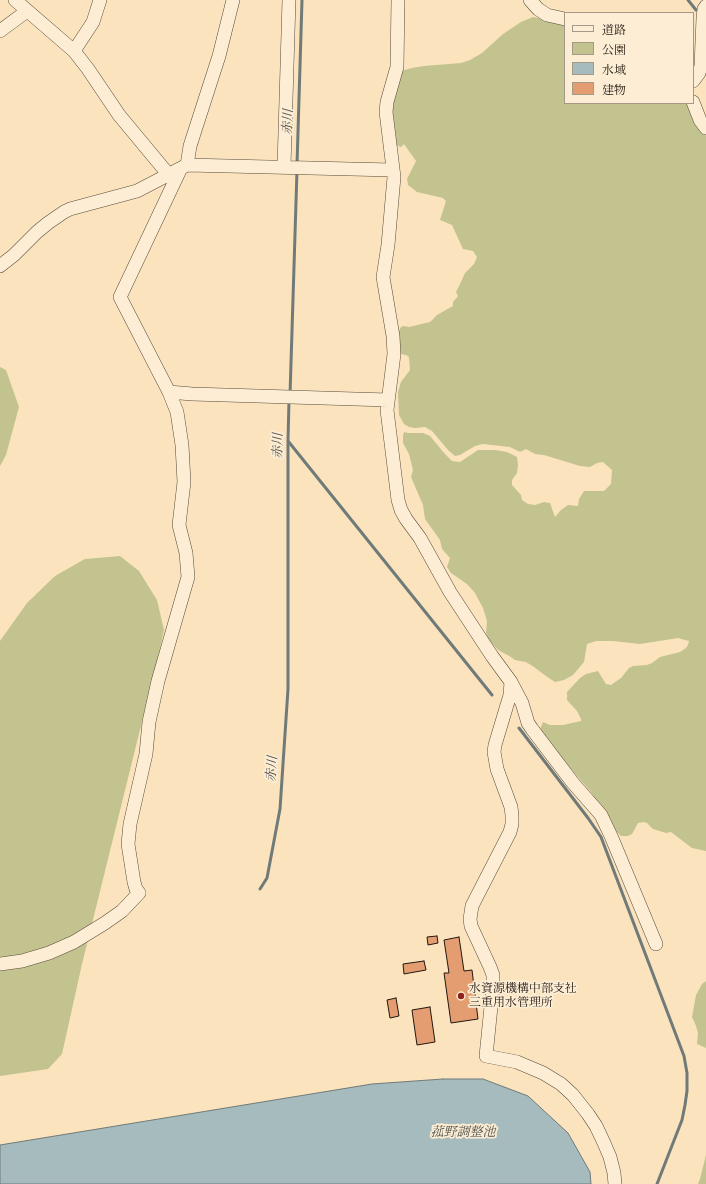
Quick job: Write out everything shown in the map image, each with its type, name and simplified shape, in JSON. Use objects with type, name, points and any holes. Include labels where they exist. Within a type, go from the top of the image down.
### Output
[{"type":"street","points":[[15,0],[74,51],[119,115],[168,174]]},
{"type":"street","points":[[74,51],[93,22],[100,0]]},
{"type":"street","points":[[0,964],[22,961],[49,953],[74,942],[105,924],[126,907],[139,893],[134,882],[128,844],[132,811],[146,754],[149,722],[158,680],[188,577],[186,553],[179,526],[184,482],[182,445],[177,412],[169,392],[120,297],[184,166],[219,56],[233,0]]},
{"type":"street","points":[[287,167],[289,0]]},
{"type":"street","points":[[398,0],[396,67],[386,112],[394,177],[388,245],[383,277],[394,336],[394,354],[387,410],[395,480],[401,510],[420,538],[450,592],[492,656],[512,682],[522,703],[528,723],[573,783],[601,815],[656,944]]},
{"type":"street","points":[[530,0],[538,10],[547,15],[564,19]]},
{"type":"street","points":[[694,80],[699,73],[701,66],[703,18],[704,9],[706,6]]},
{"type":"street","points":[[0,30],[27,11]]},
{"type":"street","points":[[694,104],[700,120],[706,128]]},
{"type":"street","points":[[0,266],[14,256],[37,232],[64,212],[70,209],[137,191],[184,166],[304,167],[392,170]]},
{"type":"street","points":[[169,392],[388,400]]},
{"type":"street","points":[[512,682],[510,695],[494,752],[497,769],[510,807],[512,824],[510,832],[472,906],[470,919],[471,926],[490,967],[492,976],[493,987],[486,1056],[517,1062],[536,1070],[561,1084],[573,1095],[596,1126],[610,1157],[615,1184]]},
{"type":"green space","points":[[533,17],[564,23],[564,104],[688,104],[706,136],[706,851],[692,848],[671,832],[666,833],[653,829],[644,822],[638,823],[632,834],[628,836],[621,836],[616,831],[591,792],[541,734],[540,729],[543,722],[550,725],[563,725],[581,721],[577,711],[567,700],[567,692],[580,678],[586,674],[598,671],[606,684],[611,685],[621,678],[629,668],[633,666],[647,665],[660,657],[680,652],[686,648],[689,641],[678,638],[640,644],[596,641],[587,644],[584,662],[573,675],[564,680],[555,682],[526,662],[515,660],[498,650],[489,640],[486,633],[487,621],[483,608],[475,593],[467,584],[451,573],[447,567],[450,558],[442,549],[440,540],[425,519],[423,505],[411,477],[413,470],[409,454],[403,443],[404,432],[423,433],[430,436],[452,461],[460,462],[478,450],[507,452],[517,457],[517,473],[512,480],[512,485],[521,495],[522,500],[528,504],[535,505],[544,502],[550,503],[555,517],[568,505],[578,506],[579,499],[584,491],[604,491],[611,484],[612,470],[603,462],[597,463],[590,467],[580,466],[544,455],[535,454],[526,449],[520,452],[510,447],[483,444],[475,446],[460,455],[455,456],[432,431],[425,427],[409,427],[404,424],[399,415],[398,392],[401,382],[410,370],[409,357],[400,354],[398,347],[399,331],[401,327],[404,326],[409,327],[430,322],[437,315],[453,306],[453,302],[458,296],[456,292],[465,273],[474,264],[477,257],[473,251],[463,249],[452,225],[440,220],[446,201],[443,198],[417,192],[408,185],[407,179],[416,161],[404,144],[401,147],[395,145],[392,109],[401,71],[424,66],[461,63],[470,60],[482,53],[503,34],[521,22]]},
{"type":"green space","points":[[0,367],[6,370],[19,407],[6,455],[0,466]]},
{"type":"green space","points":[[120,556],[139,571],[157,600],[164,630],[158,657],[82,964],[62,1054],[48,1069],[0,1076],[0,641],[27,603],[55,576],[85,559]]},
{"type":"green space","points":[[706,981],[706,1048],[697,1044],[698,1033],[692,1017],[696,995],[702,984]]},
{"type":"green space","points":[[706,1155],[706,1184],[698,1184],[700,1179]]},
{"type":"water","name":"菰野調整池","points":[[443,1079],[483,1079],[528,1096],[568,1133],[590,1172],[591,1184],[0,1184],[0,1145],[372,1084]]},
{"type":"building","points":[[437,936],[438,943],[428,945],[427,937]]},
{"type":"building","name":"水資源機構中部支社 三重用水管理所","points":[[459,937],[464,971],[472,970],[478,1019],[451,1023],[444,973],[449,973],[444,940]]},
{"type":"building","points":[[424,961],[426,970],[404,974],[403,964]]},
{"type":"building","points":[[396,998],[399,1016],[390,1018],[387,1000]]},
{"type":"building","points":[[430,1007],[435,1042],[417,1045],[412,1010]]},
{"type":"waterway","name":"赤川","points":[[297,165],[302,0]]},
{"type":"waterway","points":[[688,0],[696,10]]},
{"type":"waterway","name":"赤川","points":[[290,395],[297,170]]},
{"type":"waterway","name":"赤川","points":[[260,889],[267,878],[280,809],[288,689],[289,400]]},
{"type":"waterway","points":[[288,441],[492,695]]},
{"type":"waterway","points":[[519,728],[601,837],[684,1056],[687,1073],[687,1091],[682,1120],[657,1184]]},
{"type":"place","name":"水資源機構中部支社 三重用水管理所","points":[[461,996]]}]
